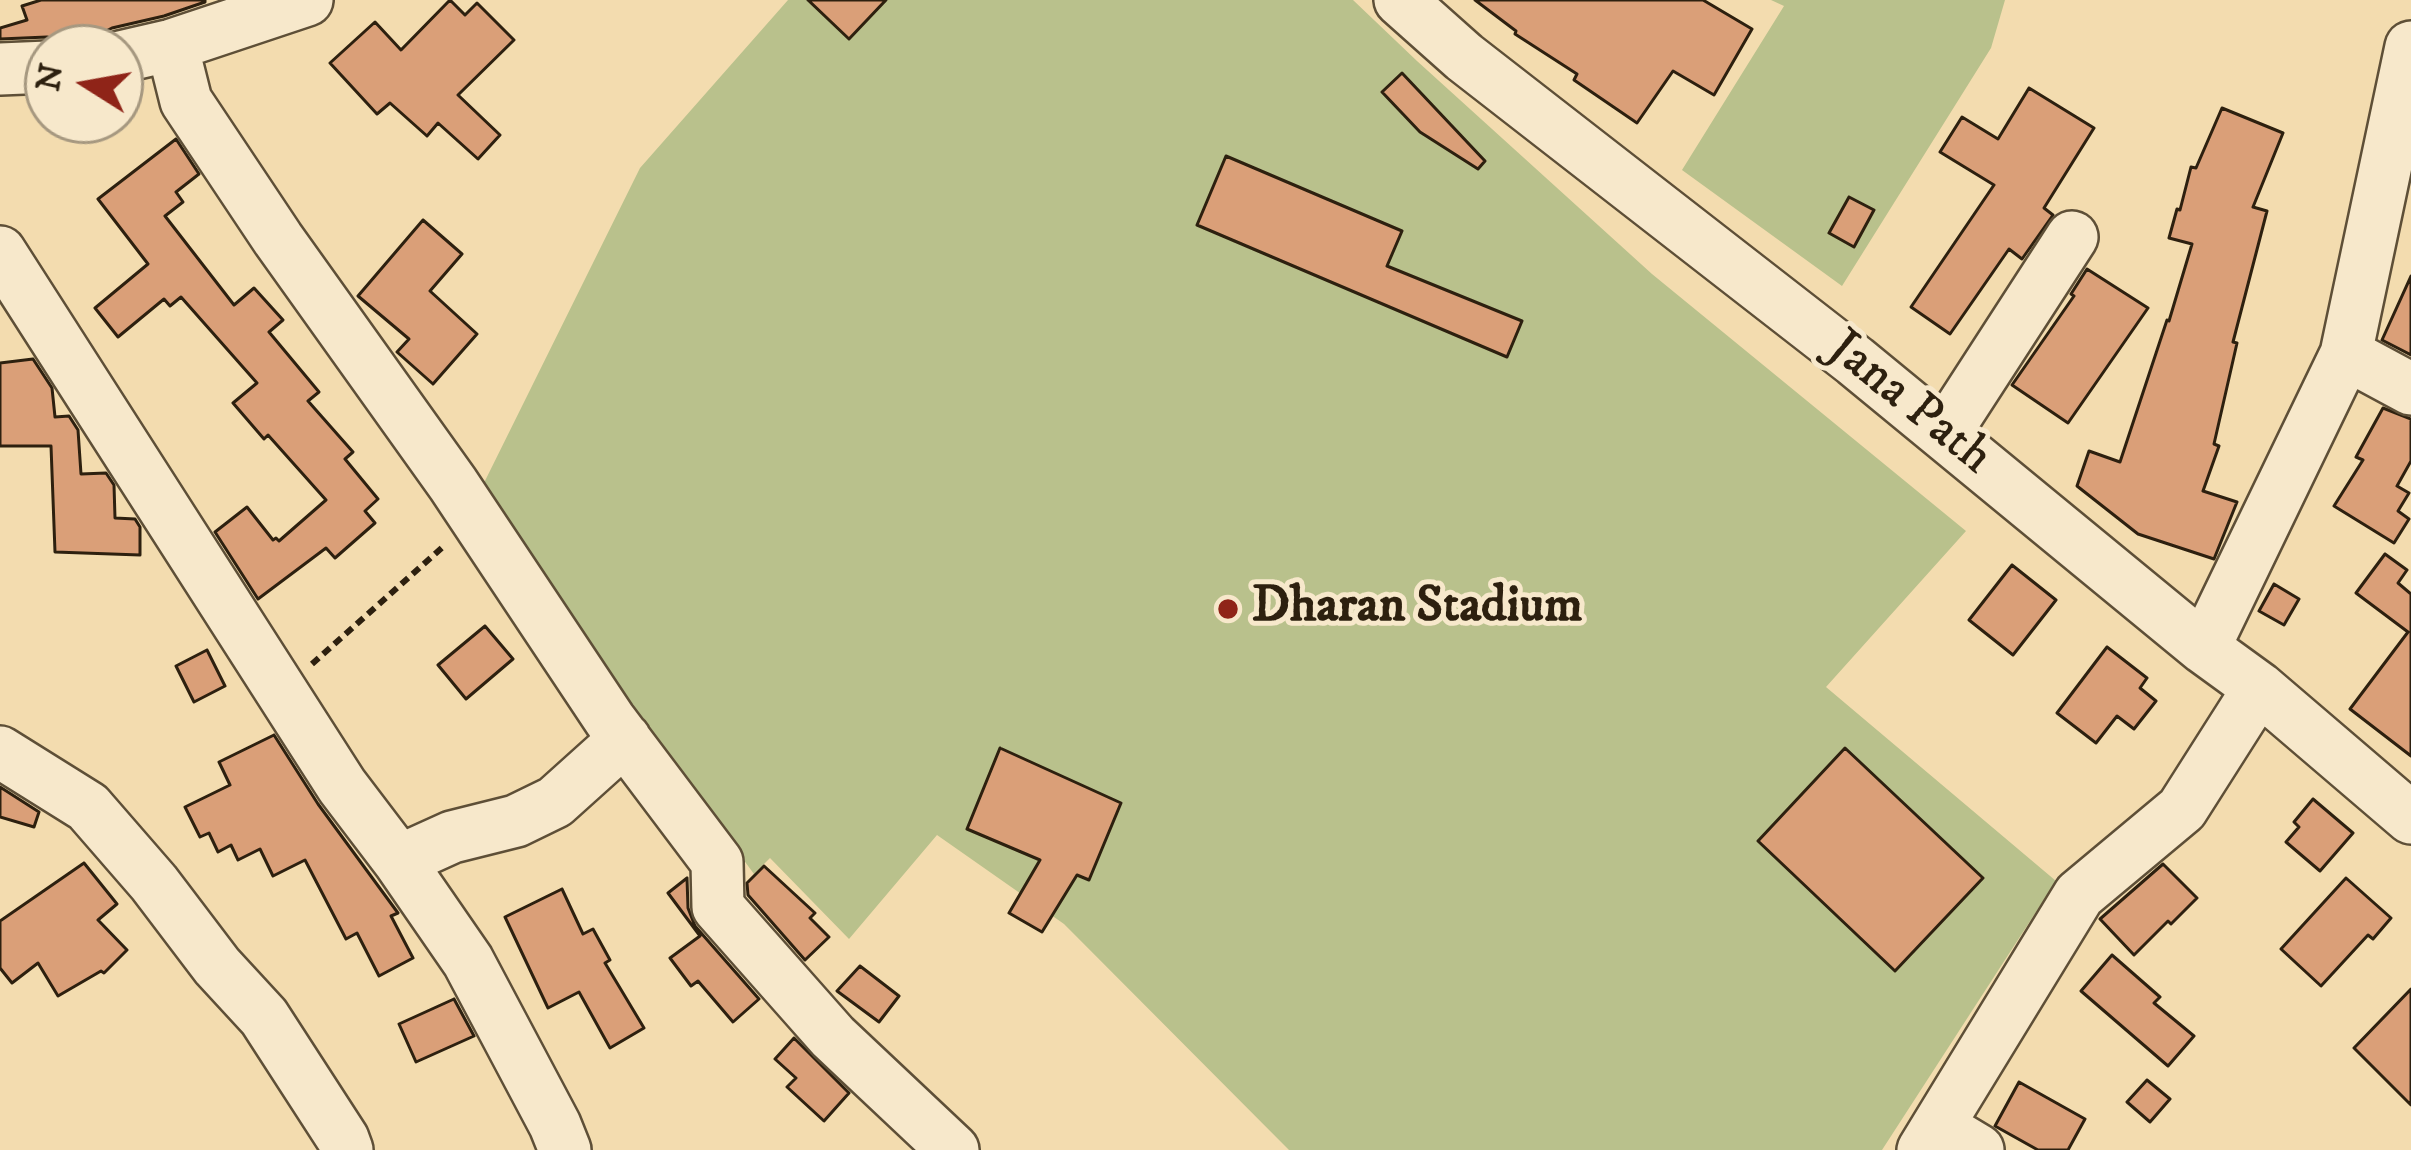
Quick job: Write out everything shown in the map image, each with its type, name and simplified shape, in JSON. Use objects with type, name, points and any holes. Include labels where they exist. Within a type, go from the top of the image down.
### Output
[{"type":"street","points":[[144,51],[308,0]]},
{"type":"street","name":"Jana Path","points":[[1400,0],[1464,57],[2260,688],[2411,818]]},
{"type":"street","points":[[172,45],[186,101],[278,239],[453,484],[625,740],[717,862],[718,908],[833,1037],[953,1150]]},
{"type":"street","points":[[2204,648],[2346,354],[2411,46]]},
{"type":"street","points":[[1945,434],[2072,237]]},
{"type":"street","points":[[0,252],[342,786],[468,961],[565,1150]]},
{"type":"street","points":[[2346,354],[2411,389]]},
{"type":"street","points":[[1946,1142],[2079,896],[2182,809],[2260,688]]},
{"type":"street","points":[[399,861],[452,837],[516,821],[555,802],[625,740]]},
{"type":"street","points":[[0,752],[88,807],[128,852],[217,966],[264,1016],[347,1150]]},
{"type":"path","points":[[282,691],[475,519]]},
{"type":"green space","name":"Dharan Stadium","points":[[788,0],[1353,0],[1652,274],[1966,531],[1826,687],[2056,881],[1882,1150],[1289,1150],[1064,924],[937,835],[849,939],[770,858],[754,874],[477,497],[640,168]]},
{"type":"green space","points":[[1771,0],[2005,0],[1991,48],[1842,286],[1682,170],[1784,6]]},
{"type":"building","points":[[41,0],[205,0],[129,24],[24,24],[24,38],[0,39],[0,28],[27,20],[22,6]]},
{"type":"building","points":[[450,0],[465,15],[477,3],[514,40],[458,95],[500,135],[478,159],[438,123],[427,136],[390,103],[377,114],[330,63],[375,22],[401,50]]},
{"type":"building","points":[[808,0],[886,0],[849,39]]},
{"type":"building","points":[[1475,0],[1703,0],[1752,29],[1714,95],[1673,71],[1637,123],[1574,80],[1577,74],[1515,34]]},
{"type":"building","points":[[1402,73],[1485,161],[1478,169],[1420,132],[1382,92]]},
{"type":"building","points":[[2029,88],[2094,128],[2044,208],[2053,215],[2022,259],[2009,249],[1950,334],[1911,307],[1994,185],[1940,152],[1962,117],[1998,139]]},
{"type":"building","points":[[2222,108],[2283,133],[2253,207],[2267,211],[2233,342],[2237,343],[2214,444],[2219,446],[2203,491],[2237,502],[2214,559],[2138,534],[2077,486],[2089,451],[2120,462],[2192,244],[2169,238],[2177,209],[2191,167],[2196,168]]},
{"type":"building","points":[[176,139],[199,174],[176,192],[183,202],[165,216],[234,305],[254,288],[283,320],[269,332],[319,392],[308,401],[353,452],[345,459],[378,499],[365,511],[375,523],[335,558],[326,548],[258,599],[215,532],[247,507],[273,540],[279,541],[326,500],[233,403],[257,383],[181,297],[170,306],[164,299],[118,337],[95,308],[148,264],[98,199]]},
{"type":"building","points":[[1226,156],[1402,231],[1387,266],[1522,321],[1507,357],[1197,225]]},
{"type":"building","points":[[1849,197],[1874,210],[1854,247],[1829,233]]},
{"type":"building","points":[[423,220],[462,254],[430,291],[477,334],[433,384],[397,352],[409,339],[358,296]]},
{"type":"building","points":[[2087,269],[2148,308],[2068,423],[2012,385],[2074,296]]},
{"type":"building","points":[[2411,276],[2411,355],[2382,340]]},
{"type":"building","points":[[33,359],[52,388],[55,417],[69,416],[78,430],[81,474],[106,473],[114,485],[115,518],[135,519],[140,527],[140,555],[55,552],[51,446],[0,446],[0,363]]},
{"type":"building","points":[[2383,408],[2411,419],[2411,461],[2397,486],[2409,493],[2398,511],[2409,519],[2394,543],[2334,506],[2363,460],[2356,457]]},
{"type":"building","points":[[2385,554],[2407,570],[2398,583],[2411,594],[2411,756],[2350,709],[2408,632],[2356,593]]},
{"type":"building","points":[[2012,565],[2056,600],[2013,655],[1969,620]]},
{"type":"building","points":[[2274,584],[2299,599],[2284,625],[2259,611]]},
{"type":"building","points":[[485,626],[513,659],[466,699],[438,665]]},
{"type":"building","points":[[2107,647],[2147,678],[2140,688],[2156,701],[2134,729],[2117,716],[2096,743],[2057,713]]},
{"type":"building","points":[[207,650],[225,686],[194,702],[176,666]]},
{"type":"building","points":[[274,735],[398,913],[391,916],[413,958],[379,976],[357,933],[346,939],[305,860],[273,876],[260,849],[238,860],[231,845],[218,852],[209,833],[200,837],[185,807],[230,785],[219,762]]},
{"type":"building","points":[[1000,748],[1121,803],[1089,880],[1077,875],[1042,932],[1009,913],[1040,860],[967,829]]},
{"type":"building","points":[[1845,748],[1983,878],[1895,971],[1758,841]]},
{"type":"building","points":[[0,787],[39,812],[34,827],[0,817]]},
{"type":"building","points":[[2313,799],[2353,833],[2320,871],[2286,842],[2299,827],[2294,822]]},
{"type":"building","points":[[84,863],[117,904],[98,920],[127,950],[104,973],[58,996],[38,963],[12,983],[0,968],[0,921]]},
{"type":"building","points":[[2163,864],[2197,898],[2134,955],[2100,919]]},
{"type":"building","points":[[764,866],[815,913],[810,918],[829,937],[805,960],[748,895],[747,883]]},
{"type":"building","points":[[687,878],[688,908],[695,926],[759,999],[733,1022],[698,981],[691,986],[670,958],[700,936],[668,893]]},
{"type":"building","points":[[2346,878],[2391,918],[2373,939],[2368,935],[2321,986],[2281,949]]},
{"type":"building","points":[[562,889],[583,934],[593,929],[610,960],[605,963],[644,1028],[610,1048],[579,992],[548,1008],[505,917]]},
{"type":"building","points":[[2112,955],[2160,997],[2154,1003],[2194,1036],[2168,1066],[2081,991]]},
{"type":"building","points":[[860,966],[899,996],[879,1022],[837,991]]},
{"type":"building","points":[[2411,989],[2411,1105],[2354,1048]]},
{"type":"building","points":[[454,999],[474,1036],[416,1062],[399,1024]]},
{"type":"building","points":[[794,1038],[849,1093],[824,1121],[787,1087],[796,1078],[775,1059]]},
{"type":"building","points":[[2147,1080],[2170,1099],[2150,1122],[2127,1102]]},
{"type":"building","points":[[2019,1082],[2085,1119],[2068,1150],[2038,1150],[1995,1126]]},
{"type":"place","name":"Dharan Stadium","points":[[1228,609]]}]
